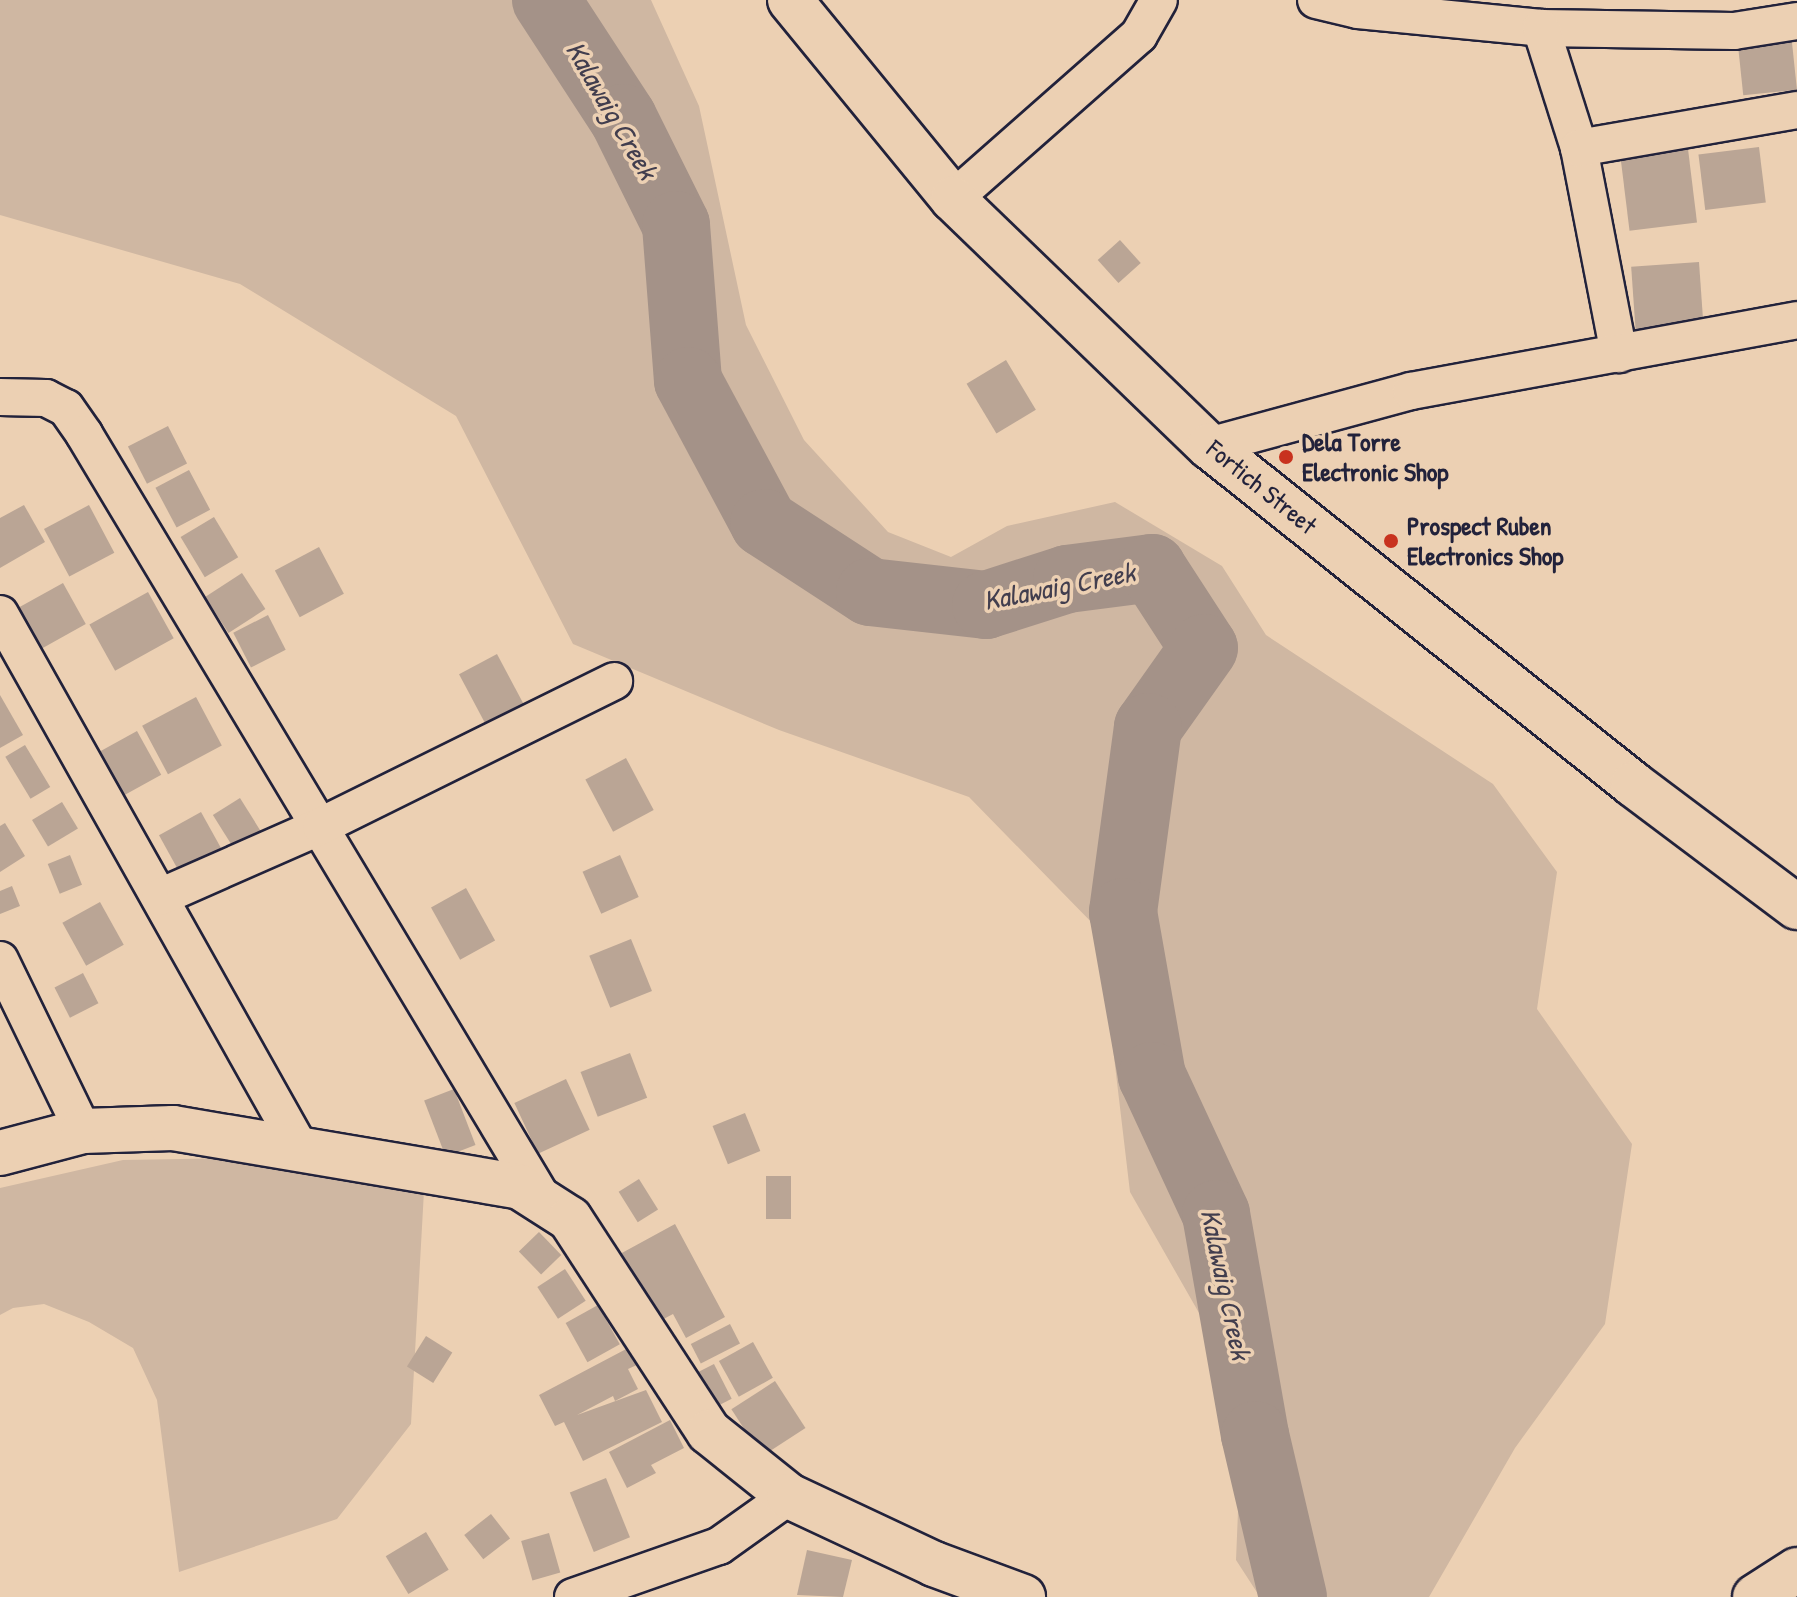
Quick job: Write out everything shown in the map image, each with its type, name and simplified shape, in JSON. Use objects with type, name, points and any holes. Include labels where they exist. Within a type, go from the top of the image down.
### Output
[{"type":"main road","name":"Fortich Street","points":[[790,0],[953,199],[1209,446],[1633,784],[1797,907]]},
{"type":"main road","points":[[0,1153],[83,1131],[173,1128],[500,1182],[541,1196],[584,1238],[709,1432],[789,1496],[934,1564],[1023,1597]]},
{"type":"main road","points":[[1755,1597],[1797,1570]]},
{"type":"street","points":[[953,199],[1139,35],[1159,0]]},
{"type":"street","points":[[1316,0],[1358,10],[1541,28],[1734,31],[1797,21]]},
{"type":"street","points":[[1541,28],[1579,148],[1619,354]]},
{"type":"street","points":[[1579,148],[1796,115]]},
{"type":"street","points":[[1209,446],[1411,391],[1797,320]]},
{"type":"street","points":[[0,397],[46,398],[66,408],[321,826],[541,1196]]},
{"type":"street","points":[[0,614],[301,1150]]},
{"type":"street","points":[[160,897],[321,826],[614,681]]},
{"type":"street","points":[[0,960],[83,1131]]},
{"type":"street","points":[[573,1597],[719,1546],[789,1496]]},
{"type":"shaded area","points":[[0,0],[651,0],[699,106],[746,325],[804,440],[888,532],[951,557],[1007,526],[1115,502],[1222,566],[1266,635],[1493,784],[1557,872],[1537,1009],[1632,1144],[1605,1324],[1515,1448],[1429,1597],[1260,1597],[1236,1560],[1243,1390],[1130,1192],[1099,930],[969,797],[779,730],[573,644],[456,416],[240,284],[0,215]]},
{"type":"shaded area","points":[[239,1158],[424,1191],[411,1424],[337,1519],[179,1572],[157,1400],[133,1348],[89,1322],[44,1304],[13,1308],[0,1315],[0,1188],[123,1160]]},
{"type":"building","points":[[1791,33],[1797,90],[1743,95],[1737,39]]},
{"type":"building","points":[[1759,147],[1766,203],[1705,210],[1698,154]]},
{"type":"building","points":[[1688,149],[1697,222],[1630,231],[1621,157]]},
{"type":"building","points":[[1120,240],[1141,263],[1118,283],[1098,260]]},
{"type":"building","points":[[1699,262],[1704,327],[1636,332],[1631,267]]},
{"type":"building","points":[[1006,360],[1036,410],[996,433],[967,384]]},
{"type":"building","points":[[168,426],[187,463],[147,484],[128,446]]},
{"type":"building","points":[[189,470],[210,510],[177,528],[155,488]]},
{"type":"building","points":[[24,505],[45,542],[0,568],[0,518]]},
{"type":"building","points":[[89,505],[114,553],[69,577],[44,529]]},
{"type":"building","points":[[214,517],[238,557],[205,577],[181,537]]},
{"type":"building","points":[[319,547],[344,594],[300,617],[275,570]]},
{"type":"building","points":[[242,573],[265,609],[229,633],[205,597]]},
{"type":"building","points":[[63,583],[86,624],[31,655],[8,614]]},
{"type":"building","points":[[148,592],[174,638],[115,671],[89,624]]},
{"type":"building","points":[[268,615],[286,650],[251,667],[233,633]]},
{"type":"building","points":[[497,654],[529,714],[491,734],[459,674]]},
{"type":"building","points":[[0,695],[23,735],[0,748]]},
{"type":"building","points":[[196,697],[222,746],[168,774],[142,726]]},
{"type":"building","points":[[137,731],[161,775],[124,796],[99,752]]},
{"type":"building","points":[[25,745],[50,787],[31,799],[5,757]]},
{"type":"building","points":[[626,758],[654,810],[613,832],[585,780]]},
{"type":"building","points":[[240,798],[264,836],[237,853],[213,815]]},
{"type":"building","points":[[62,802],[78,829],[48,847],[32,820]]},
{"type":"building","points":[[201,812],[225,855],[183,878],[159,835]]},
{"type":"building","points":[[5,823],[25,856],[0,872],[0,826]]},
{"type":"building","points":[[70,855],[82,885],[60,894],[48,864]]},
{"type":"building","points":[[620,855],[639,897],[601,914],[583,872]]},
{"type":"building","points":[[12,886],[20,906],[0,914],[0,891]]},
{"type":"building","points":[[466,888],[495,940],[460,960],[431,907]]},
{"type":"building","points":[[100,902],[124,945],[86,966],[62,923]]},
{"type":"building","points":[[631,939],[652,991],[610,1008],[589,956]]},
{"type":"building","points":[[83,973],[98,1003],[70,1018],[54,988]]},
{"type":"building","points":[[630,1053],[647,1098],[598,1117],[581,1072]]},
{"type":"building","points":[[566,1079],[590,1130],[538,1154],[514,1103]]},
{"type":"building","points":[[454,1089],[476,1145],[446,1156],[424,1100]]},
{"type":"building","points":[[745,1113],[760,1151],[728,1164],[713,1126]]},
{"type":"building","points":[[766,1176],[791,1176],[791,1219],[766,1219]]},
{"type":"building","points":[[639,1179],[658,1210],[638,1222],[619,1192]]},
{"type":"building","points":[[675,1224],[725,1317],[686,1338],[673,1314],[656,1323],[620,1254]]},
{"type":"building","points":[[539,1232],[561,1255],[541,1274],[519,1251]]},
{"type":"building","points":[[565,1269],[586,1301],[558,1319],[537,1287]]},
{"type":"building","points":[[598,1305],[620,1344],[587,1362],[566,1323]]},
{"type":"building","points":[[730,1324],[740,1344],[701,1364],[691,1344]]},
{"type":"building","points":[[426,1336],[452,1352],[433,1383],[407,1367]]},
{"type":"building","points":[[753,1342],[773,1378],[739,1397],[719,1361]]},
{"type":"building","points":[[630,1347],[639,1364],[628,1369],[638,1389],[615,1401],[613,1396],[577,1415],[646,1390],[662,1422],[583,1461],[564,1422],[555,1426],[539,1395]]},
{"type":"building","points":[[714,1364],[732,1399],[713,1408],[695,1374]]},
{"type":"building","points":[[775,1381],[805,1428],[762,1456],[731,1409]]},
{"type":"building","points":[[670,1420],[684,1448],[651,1465],[656,1473],[627,1488],[609,1452]]},
{"type":"building","points":[[606,1478],[630,1537],[594,1552],[570,1493]]},
{"type":"building","points":[[491,1514],[510,1538],[483,1559],[464,1535]]},
{"type":"building","points":[[426,1532],[449,1570],[408,1594],[386,1556]]},
{"type":"building","points":[[549,1533],[560,1572],[532,1580],[521,1541]]},
{"type":"building","points":[[807,1550],[852,1560],[843,1597],[797,1595]]},
{"type":"waterway","name":"Kalawaig Creek","points":[[546,0],[623,118],[676,225],[688,381],[764,523],[870,592],[986,605],[1067,579],[1152,568],[1204,648],[1148,727],[1123,912],[1152,1076],[1216,1214],[1255,1435],[1293,1597]]},
{"type":"place","name":"Dela Torre Electronic Shop","points":[[1286,457]]},
{"type":"place","name":"Prospect Ruben Electronics Shop","points":[[1391,541]]}]
